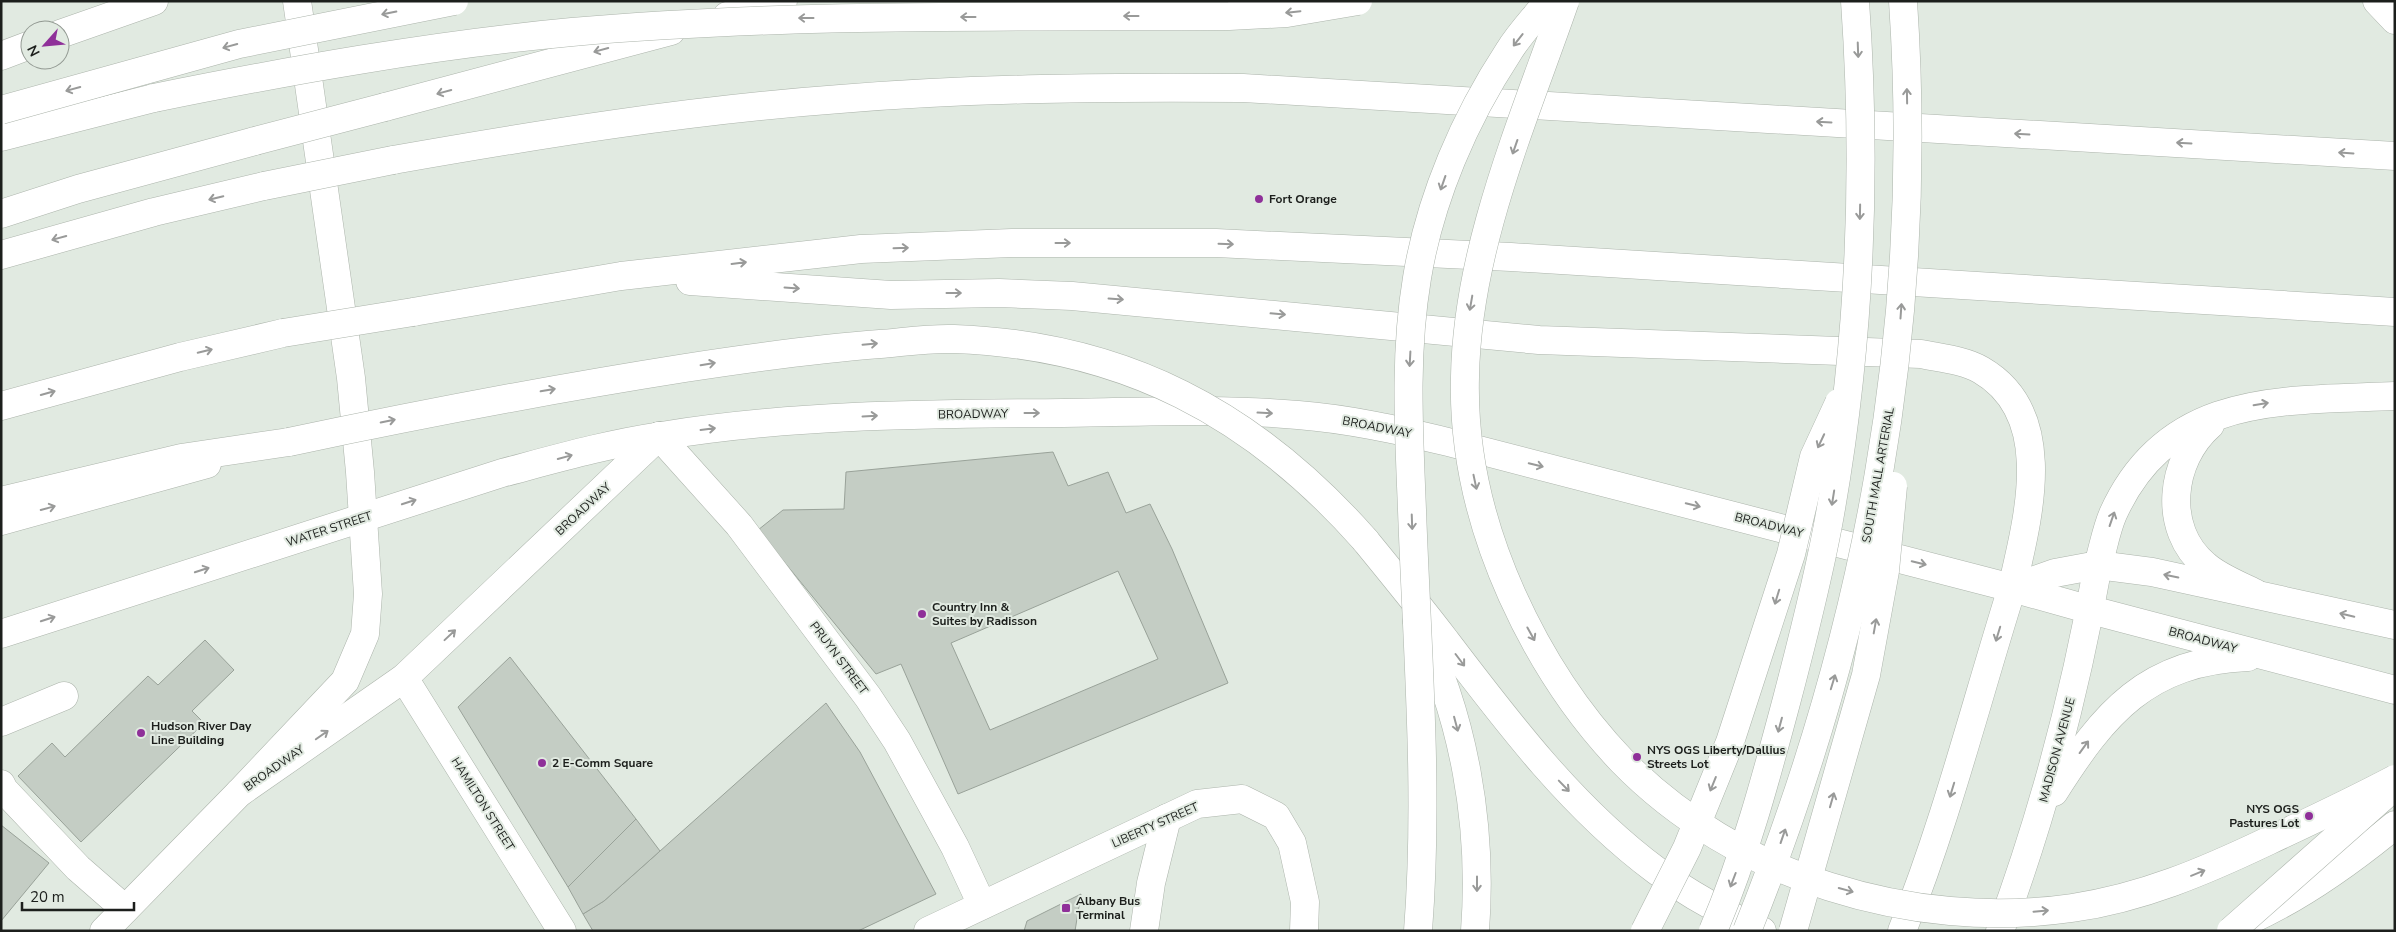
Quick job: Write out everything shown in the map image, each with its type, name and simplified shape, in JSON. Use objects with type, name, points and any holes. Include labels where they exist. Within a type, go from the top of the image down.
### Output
[{"type":"main road","points":[[70,30],[154,1]]},
{"type":"main road","points":[[239,792],[345,681],[365,634],[368,594],[351,378],[297,1]]},
{"type":"main road","points":[[1,110],[239,44],[454,1]]},
{"type":"main road","points":[[1,214],[78,189],[784,1]]},
{"type":"main road","points":[[1,137],[154,98],[240,81],[458,45],[571,32],[788,19],[1248,15],[1295,12],[1358,1]]},
{"type":"main road","points":[[1418,931],[1422,848],[1421,746],[1408,395],[1417,277],[1433,211],[1445,176],[1476,108],[1510,49],[1548,1]]},
{"type":"main road","points":[[1565,1],[1492,214],[1476,278],[1466,346],[1468,443],[1482,514],[1493,547],[1521,616],[1570,696],[1596,731],[1622,761],[1683,814],[1714,835],[1762,861],[1824,884],[1879,900],[1931,909],[1981,912],[2030,912],[2072,908],[2159,888],[2210,868],[2337,810],[2395,779]]},
{"type":"main road","points":[[1713,931],[1742,857],[1804,630],[1830,515],[1849,381],[1860,244],[1860,109],[1855,1]]},
{"type":"main road","name":"SOUTH MALL ARTERIAL","points":[[1747,931],[1806,771],[1837,669],[1862,566],[1881,469],[1897,360],[1905,252],[1908,149],[1903,1]]},
{"type":"main road","points":[[2377,1],[2395,20]]},
{"type":"main road","points":[[1,56],[20,49]]},
{"type":"main road","points":[[1,255],[154,212],[264,186],[393,160],[548,133],[696,112],[839,99],[973,91],[1243,88],[2395,156]]},
{"type":"main road","points":[[1,406],[171,359],[283,333],[621,276],[860,249],[1012,243],[1216,243],[1511,257],[2395,312]]},
{"type":"main road","points":[[621,276],[891,295],[999,293],[1072,296],[1164,303],[1539,340],[1921,354],[1953,360],[1979,369],[2004,386],[2023,416],[2031,453],[2030,499],[2012,588],[1952,790],[1920,885],[1902,931]]},
{"type":"main road","points":[[1,501],[181,458],[289,442],[516,396],[735,360],[846,346],[951,339],[1020,344],[1090,359],[1123,368],[1183,394],[1233,422],[1294,468],[1366,540],[1480,687],[1563,786],[1616,837],[1656,870],[1700,900],[1762,931]]},
{"type":"main road","points":[[1793,931],[1866,675],[1875,628],[1885,571],[1895,470],[1897,360]]},
{"type":"main road","points":[[1645,931],[1687,848],[1730,742],[1791,554],[1814,457],[1849,381]]},
{"type":"main road","points":[[2255,593],[2206,566],[2194,554],[2180,525],[2177,510],[2178,476],[2191,444],[2215,420],[2231,410],[2264,404],[2395,396]]},
{"type":"main road","name":"MADISON AVENUE","points":[[2000,931],[2039,817],[2075,681],[2098,565],[2112,515],[2132,480],[2145,463],[2162,447],[2193,425],[2231,410]]},
{"type":"main road","name":"BROADWAY","points":[[111,925],[239,792],[404,678],[660,436],[740,426],[890,415],[1224,411],[1298,415],[1370,424],[1448,442],[2012,588],[2395,690]]},
{"type":"main road","name":"WATER STREET","points":[[1,634],[502,473],[582,452],[660,436]]},
{"type":"main road","name":"PRUYN STREET","points":[[660,436],[739,525],[868,697],[906,758],[956,847],[982,905]]},
{"type":"main road","points":[[1,521],[289,442]]},
{"type":"main road","points":[[1366,540],[1390,573],[1410,607],[1440,675],[1453,714],[1467,773],[1475,827],[1477,890],[1475,931]]},
{"type":"main road","points":[[2012,588],[2055,573],[2098,565],[2152,572],[2255,593],[2395,626]]},
{"type":"main road","points":[[2039,817],[2075,759],[2100,725],[2142,688],[2178,670],[2205,662],[2248,657],[2278,659]]},
{"type":"main road","name":"HAMILTON STREET","points":[[404,678],[562,931]]},
{"type":"main road","points":[[1,722],[64,696]]},
{"type":"main road","points":[[1,784],[4,790],[78,868],[111,925]]},
{"type":"main road","points":[[2229,931],[2395,786]]},
{"type":"main road","name":"LIBERTY STREET","points":[[928,931],[1197,804],[1242,799],[1276,816],[1292,843],[1305,902],[1304,931]]},
{"type":"main road","points":[[1144,931],[1151,883],[1167,818]]},
{"type":"main road","points":[[2229,931],[2310,888],[2363,852],[2395,825]]},
{"type":"building","name":"Country Inn & Suites by Radisson","points":[[1053,452],[1068,486],[1108,472],[1126,513],[1150,504],[1172,549],[1228,683],[958,794],[901,664],[876,674],[758,530],[783,510],[844,509],[846,472]],"holes":[[[1118,571],[1158,659],[990,730],[951,643]]]},
{"type":"building","name":"Hudson River Day Line Building","points":[[205,640],[234,670],[192,711],[204,723],[81,842],[18,776],[52,743],[65,757],[148,676],[158,685]]},
{"type":"building","name":"2 E-Comm Square","points":[[510,657],[636,819],[568,887],[458,707]]},
{"type":"building","points":[[826,703],[860,752],[936,894],[858,931],[593,931],[583,914],[604,901]]},
{"type":"building","points":[[636,819],[660,851],[604,901],[583,914],[568,887]]},
{"type":"building","points":[[1,825],[49,863],[1,921]]},
{"type":"building","name":"Albany Bus Terminal","points":[[1081,894],[1075,931],[1024,931],[1027,921]]},
{"type":"place","name":"Fort Orange","points":[[1259,199]]},
{"type":"place","name":"Country Inn & Suites by Radisson","points":[[922,614]]},
{"type":"place","name":"Hudson River Day Line Building","points":[[141,733]]},
{"type":"place","name":"NYS OGS Liberty/Dallius Streets Lot","points":[[1637,757]]},
{"type":"place","name":"2 E-Comm Square","points":[[542,763]]},
{"type":"place","name":"NYS OGS Pastures Lot","points":[[2309,816]]},
{"type":"place","name":"Albany Bus Terminal","points":[[1066,908]]}]
